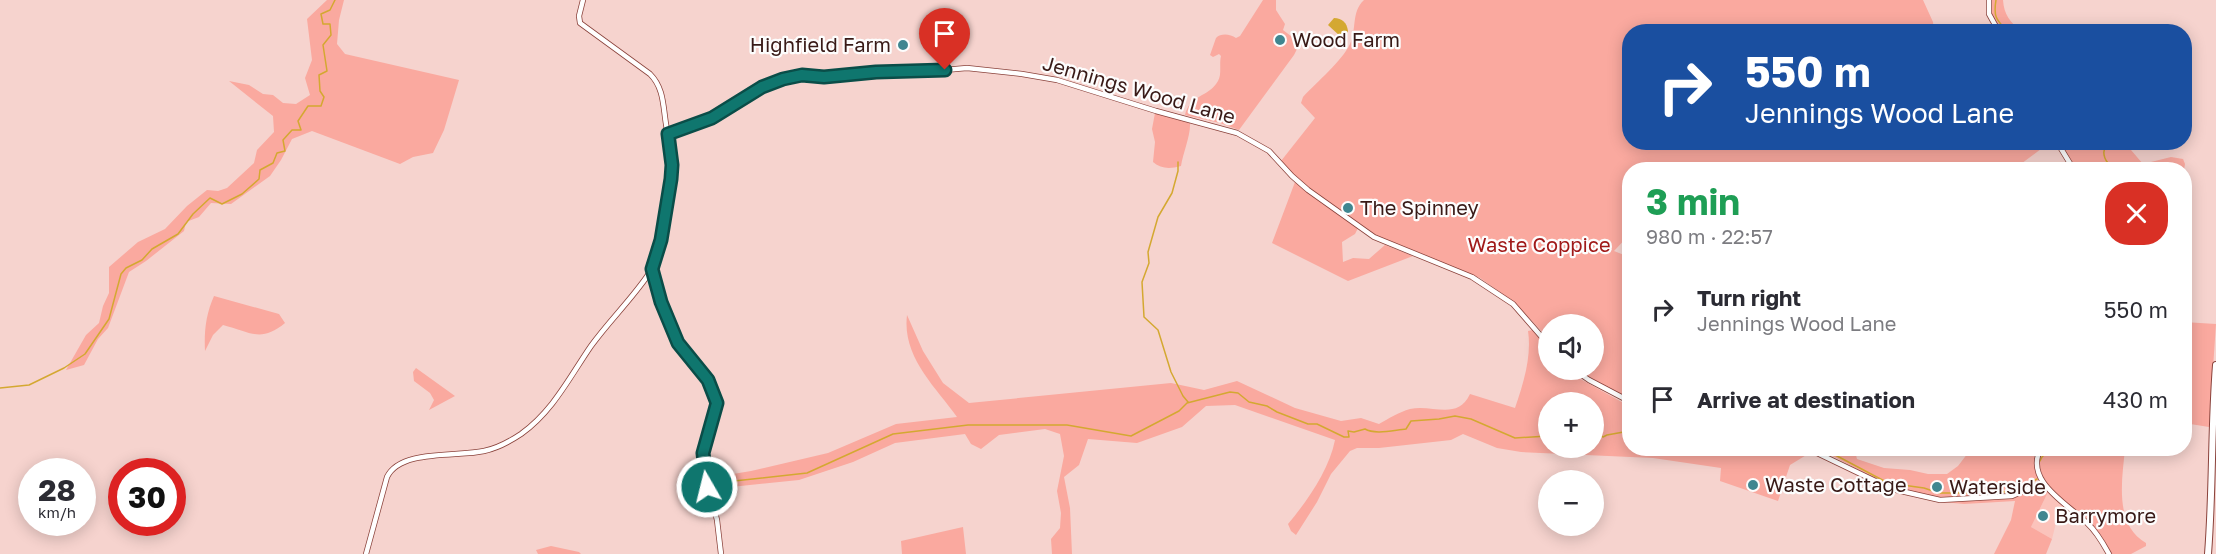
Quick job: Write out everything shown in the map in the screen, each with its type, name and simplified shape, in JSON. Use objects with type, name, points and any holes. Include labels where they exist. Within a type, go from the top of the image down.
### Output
[{"type":"main road","points":[[2208,554],[2212,496],[2211,429],[2216,364]]},
{"type":"street","points":[[366,554],[387,477],[393,467],[401,462],[417,458],[470,454],[496,448],[528,429],[557,400],[599,335],[652,269],[661,240],[672,165],[662,92],[656,80],[580,23],[579,16],[583,0]]},
{"type":"street","points":[[1989,0],[1989,14],[1995,24]]},
{"type":"street","name":"Jennings Wood Lane","points":[[668,134],[712,118],[762,87],[802,75],[824,77],[967,68],[1057,80],[1237,133],[1269,151],[1308,190],[1374,237],[1472,277],[1513,304],[1538,333]]},
{"type":"street","points":[[652,269],[661,302],[678,343],[708,380],[717,403],[703,453],[703,464],[717,520],[721,554]]},
{"type":"street","points":[[1589,380],[1622,397]]},
{"type":"street","points":[[1823,456],[1892,489],[1940,500],[2012,496],[2042,483]]},
{"type":"street","points":[[2038,456],[2042,483],[2087,523],[2109,554]]},
{"type":"shaded area","points":[[1334,18],[1345,23],[1348,31],[1346,35],[1341,37],[1328,25]]},
{"type":"shaded area","points":[[2048,492],[2064,507],[2057,519],[2052,539],[2031,527]]},
{"type":"green space","points":[[327,0],[344,0],[337,44],[345,54],[459,80],[444,130],[433,153],[413,157],[400,164],[312,131],[292,139],[270,176],[231,204],[211,203],[199,217],[186,222],[184,231],[129,272],[108,328],[98,339],[84,365],[66,370],[86,335],[99,323],[109,293],[109,267],[138,242],[165,229],[187,206],[207,190],[218,191],[227,188],[254,163],[257,150],[274,132],[273,116],[229,81],[249,85],[263,94],[273,95],[283,103],[296,104],[310,95],[305,78],[312,60],[307,19]]},
{"type":"green space","points":[[1263,0],[1276,0],[1276,10],[1285,24],[1283,30],[1300,43],[1294,55],[1239,130],[1185,115],[1191,103],[1209,91],[1218,81],[1221,56],[1219,54],[1213,57],[1210,55],[1216,38],[1223,35],[1236,38],[1240,36]]},
{"type":"green space","name":"Waste Coppice","points":[[1364,0],[1923,0],[1933,24],[1622,24],[1622,150],[2040,150],[2023,162],[1622,162],[1622,242],[1614,251],[1622,254],[1622,394],[1594,380],[1604,380],[1604,314],[1538,314],[1538,327],[1514,302],[1480,278],[1376,236],[1310,190],[1281,161],[1315,118],[1301,103],[1303,97],[1346,51],[1352,38],[1357,10]]},
{"type":"green space","points":[[1991,0],[2003,0],[2005,10],[2013,24],[1997,24],[1991,14]]},
{"type":"green space","points":[[1155,113],[1190,122],[1181,166],[1166,168],[1153,162],[1155,142],[1152,129]]},
{"type":"green space","points":[[2065,150],[2131,150],[2141,162],[2072,162]]},
{"type":"green space","points":[[2171,157],[2183,159],[2184,162],[2151,162]]},
{"type":"green space","points":[[1295,182],[1358,228],[1355,234],[1342,242],[1343,262],[1353,258],[1369,259],[1385,245],[1413,256],[1348,281],[1272,243]]},
{"type":"green space","points":[[214,296],[279,314],[285,323],[269,333],[262,334],[248,333],[223,325],[213,335],[205,351],[206,323]]},
{"type":"green space","points":[[907,315],[923,351],[943,383],[969,403],[1171,383],[1204,390],[1237,381],[1295,408],[1341,421],[1361,418],[1379,424],[1410,409],[1444,410],[1458,407],[1470,394],[1515,408],[1528,360],[1528,331],[1533,330],[1538,336],[1538,380],[1582,380],[1604,392],[1538,392],[1538,453],[1497,448],[1463,434],[1451,440],[1379,448],[1357,448],[1350,451],[1331,474],[1296,535],[1288,524],[1317,484],[1328,462],[1335,440],[1235,405],[1206,406],[1182,427],[1137,443],[1088,439],[1079,465],[1064,477],[1070,508],[1072,554],[1052,554],[1051,539],[1060,528],[1061,513],[1057,491],[1064,456],[1060,434],[1045,429],[999,435],[981,449],[971,444],[965,434],[895,443],[853,462],[799,480],[712,489],[709,478],[828,453],[896,424],[957,417],[915,358],[907,330]]},
{"type":"green space","points":[[2192,322],[2216,324],[2209,427],[2192,424]]},
{"type":"green space","points":[[416,368],[455,396],[429,410],[434,400],[430,393],[414,381],[413,372]]},
{"type":"green space","points":[[1604,392],[1622,402],[1622,456],[1805,456],[1790,465],[1778,501],[1720,481],[1721,468],[1653,458],[1604,456]]},
{"type":"green space","points":[[1832,456],[1856,456],[1857,459],[1884,468],[1928,474],[1947,474],[1958,466],[1966,456],[2034,456],[2038,480],[2016,492],[1939,498],[1895,489]]},
{"type":"green space","points":[[2041,456],[2124,456],[2122,501],[2125,514],[2129,525],[2146,543],[2146,546],[2131,554],[2112,554],[2093,526],[2045,480],[2040,460]]},
{"type":"green space","points":[[2042,485],[2048,492],[2031,527],[2052,539],[2046,554],[1994,554],[2011,520],[2015,501],[1964,504],[1943,502],[2012,499]]},
{"type":"green space","points":[[963,527],[966,554],[902,554],[901,541]]},
{"type":"green space","points":[[551,546],[581,554],[538,554],[536,550]]},
{"type":"waterway","points":[[0,388],[29,385],[64,368],[85,354],[109,319],[121,274],[126,268],[142,260],[152,249],[178,234],[193,214],[210,198],[222,204],[242,194],[259,179],[260,170],[273,163],[277,153],[285,151],[283,140],[292,130],[301,130],[298,121],[308,106],[321,106],[324,97],[320,91],[319,75],[327,71],[323,45],[331,35],[330,24],[323,24],[321,14],[330,10],[335,0]]},
{"type":"waterway","points":[[1996,0],[1995,11],[2001,24]]},
{"type":"waterway","points":[[2104,150],[2107,162]]},
{"type":"waterway","points":[[1178,162],[1172,193],[1158,217],[1148,252],[1149,263],[1142,282],[1144,317],[1158,330],[1171,372],[1188,402]]},
{"type":"waterway","points":[[716,483],[807,473],[893,434],[968,425],[1067,425],[1131,436],[1179,411],[1187,403],[1230,392],[1238,393],[1249,402],[1267,406],[1308,424],[1317,424],[1344,437],[1349,437],[1348,431],[1365,429],[1379,432],[1406,429],[1411,421],[1455,416],[1471,419],[1515,438],[1538,437]]},
{"type":"waterway","points":[[1604,436],[1622,432]]},
{"type":"waterway","points":[[1837,456],[1888,483],[1924,488],[1939,493],[1960,493]]},
{"type":"waterway","points":[[2040,461],[2043,456]]},
{"type":"waterway","points":[[1999,492],[2015,491],[2037,479]]},
{"type":"waterway","points":[[1965,493],[1993,492]]},
{"type":"place","name":"Wood Farm","points":[[1280,40]]},
{"type":"place","name":"Highfield Farm","points":[[903,45]]},
{"type":"place","name":"The Spinney","points":[[1348,208]]},
{"type":"place","name":"Waste Cottage","points":[[1753,485]]},
{"type":"place","name":"Waterside","points":[[1937,487]]},
{"type":"place","name":"Barrymore","points":[[2043,516]]},
{"type":"route","points":[[707,487],[703,453],[717,403],[708,380],[678,343],[661,302],[652,269],[661,240],[671,179],[672,165],[668,134],[712,118],[762,87],[783,79],[802,75],[824,77],[876,72],[945,70]]}]
